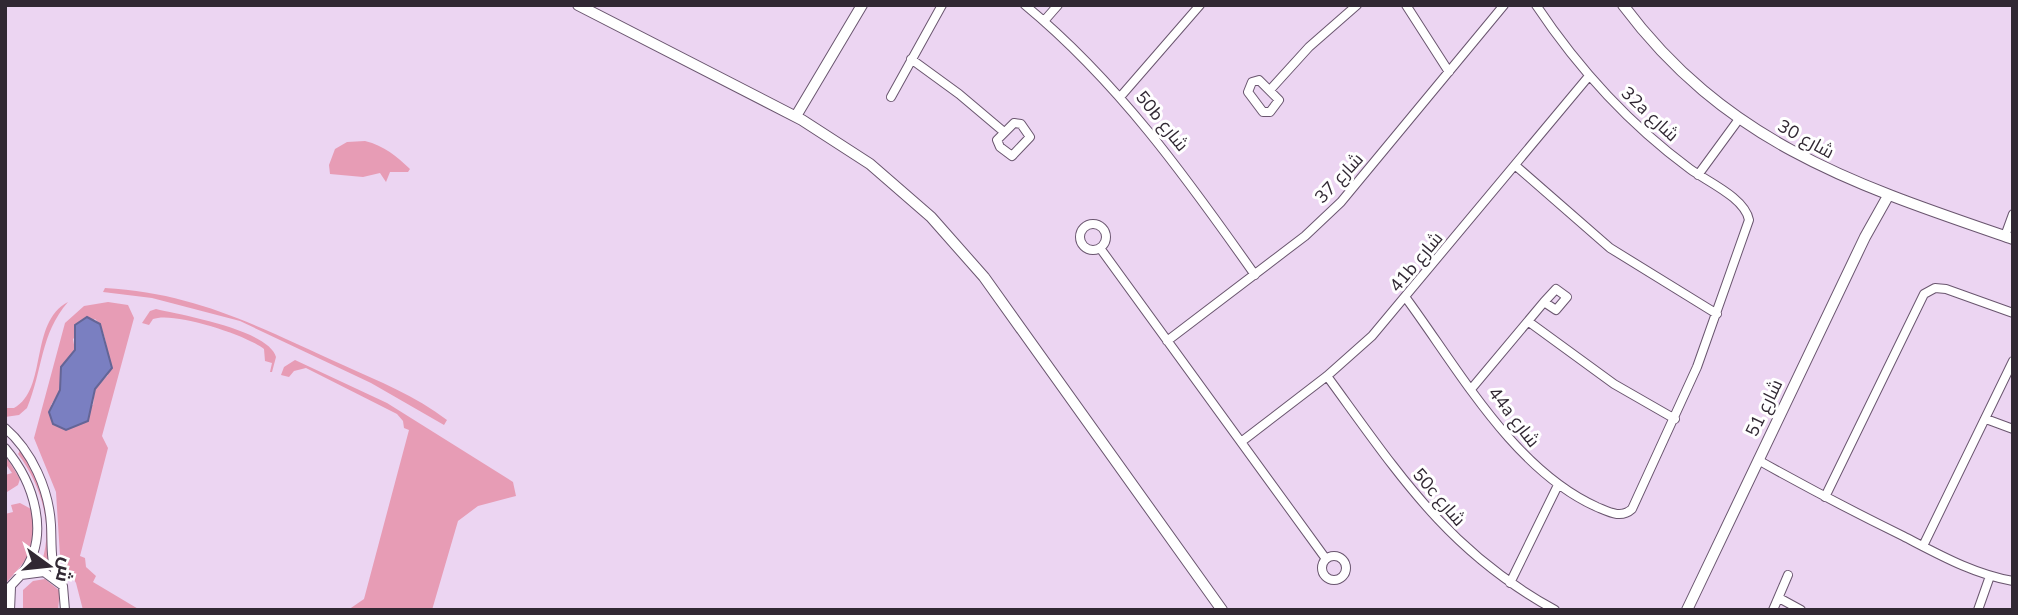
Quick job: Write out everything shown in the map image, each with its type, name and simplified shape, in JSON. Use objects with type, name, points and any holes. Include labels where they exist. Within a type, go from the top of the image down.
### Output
[{"type":"street","points":[[578,5],[799,118],[880,172],[959,246],[984,277],[1222,610]]},
{"type":"street","points":[[799,118],[862,5]]},
{"type":"street","points":[[891,97],[942,5]]},
{"type":"street","name":"50b شارع","points":[[1025,5],[1121,96],[1168,154],[1255,275]]},
{"type":"street","points":[[1044,21],[1058,5]]},
{"type":"street","points":[[1121,96],[1200,5]]},
{"type":"street","points":[[1270,90],[1316,40],[1357,5]]},
{"type":"street","points":[[1406,5],[1449,72]]},
{"type":"street","name":"شارع 37","points":[[1167,341],[1305,236],[1349,193],[1504,5]]},
{"type":"street","name":"32a شارع","points":[[1536,5],[1589,76],[1637,125],[1698,175],[1742,205],[1749,220],[1748,232],[1717,314]]},
{"type":"street","name":"شارع 30","points":[[1623,5],[1681,71],[1739,120],[1808,161],[1885,195],[2010,236]]},
{"type":"street","points":[[911,59],[959,94],[1004,132]]},
{"type":"street","name":"41b شارع","points":[[1241,442],[1327,376],[1373,335],[1589,76]]},
{"type":"street","points":[[1698,175],[1739,120]]},
{"type":"street","points":[[1516,166],[1611,247],[1717,314],[1675,419],[1614,384],[1529,322]]},
{"type":"street","name":"شارع 51","points":[[1687,610],[1885,195]]},
{"type":"street","points":[[2010,236],[2013,214]]},
{"type":"street","points":[[1100,248],[1326,559]]},
{"type":"street","points":[[1825,497],[1918,304],[1929,290],[1947,289],[2013,313]]},
{"type":"street","name":"44a شارع","points":[[1406,298],[1510,440],[1558,485],[1611,513],[1629,512],[1675,419]]},
{"type":"street","points":[[1472,388],[1544,302]]},
{"type":"street","points":[[1923,546],[2013,361]]},
{"type":"street","name":"50c شارع","points":[[1327,376],[1427,511],[1466,550],[1510,583],[1555,610]]},
{"type":"street","points":[[1986,419],[2013,429]]},
{"type":"street","points":[[5,428],[26,452],[43,486],[50,514],[52,561],[65,605],[71,610]]},
{"type":"street","points":[[5,448],[30,489],[37,522],[36,549],[21,575],[8,590],[10,610]]},
{"type":"street","points":[[1757,463],[1923,546],[1990,576],[2013,581]]},
{"type":"street","points":[[1510,583],[1558,485]]},
{"type":"street","points":[[21,575],[36,571],[58,579]]},
{"type":"street","points":[[1773,610],[1788,575]]},
{"type":"street","points":[[1978,610],[1990,576]]},
{"type":"street","points":[[1779,598],[1801,610]]},
{"type":"shaded area","points":[[365,141],[390,152],[410,169],[408,172],[390,172],[386,182],[380,173],[363,177],[330,174],[329,165],[335,149],[347,142]]},
{"type":"shaded area","points":[[105,288],[169,297],[228,314],[396,390],[447,420],[444,425],[371,383],[240,321],[152,298],[103,292]]},
{"type":"shaded area","points":[[68,302],[52,327],[27,408],[19,415],[5,417],[5,408],[14,408],[24,399],[31,387],[48,324],[56,312]]},
{"type":"shaded area","points":[[108,302],[128,305],[134,318],[102,436],[108,448],[80,556],[85,558],[86,567],[96,576],[93,582],[140,610],[83,610],[76,583],[60,556],[56,492],[34,438],[65,323],[84,306]],"holes":[[[95,319],[106,345],[108,375],[95,389],[93,405],[51,405],[60,390],[65,361],[75,350],[73,339]]]},
{"type":"shaded area","points":[[156,309],[223,325],[258,339],[270,347],[276,357],[272,372],[272,363],[265,361],[264,349],[227,331],[176,318],[153,319],[149,325],[142,323],[150,311]]},
{"type":"shaded area","points":[[295,360],[387,403],[513,482],[516,496],[478,506],[458,521],[432,610],[348,610],[364,599],[409,430],[404,428],[403,421],[397,414],[306,368],[294,371],[289,377],[281,375],[284,367]]},
{"type":"shaded area","points":[[21,449],[47,495],[50,563],[42,561],[46,533],[43,505],[33,478],[18,454]]},
{"type":"shaded area","points":[[5,455],[20,479],[18,485],[7,492],[5,475],[12,473],[5,463]]},
{"type":"shaded area","points":[[20,503],[33,510],[32,543],[27,558],[5,584],[5,514],[13,512],[11,505]]},
{"type":"shaded area","points":[[45,579],[60,591],[58,610],[23,610],[23,590],[33,581]]},
{"type":"water","points":[[87,317],[100,324],[112,368],[95,389],[88,421],[66,430],[53,424],[49,412],[60,390],[61,367],[75,350],[75,325]]}]
